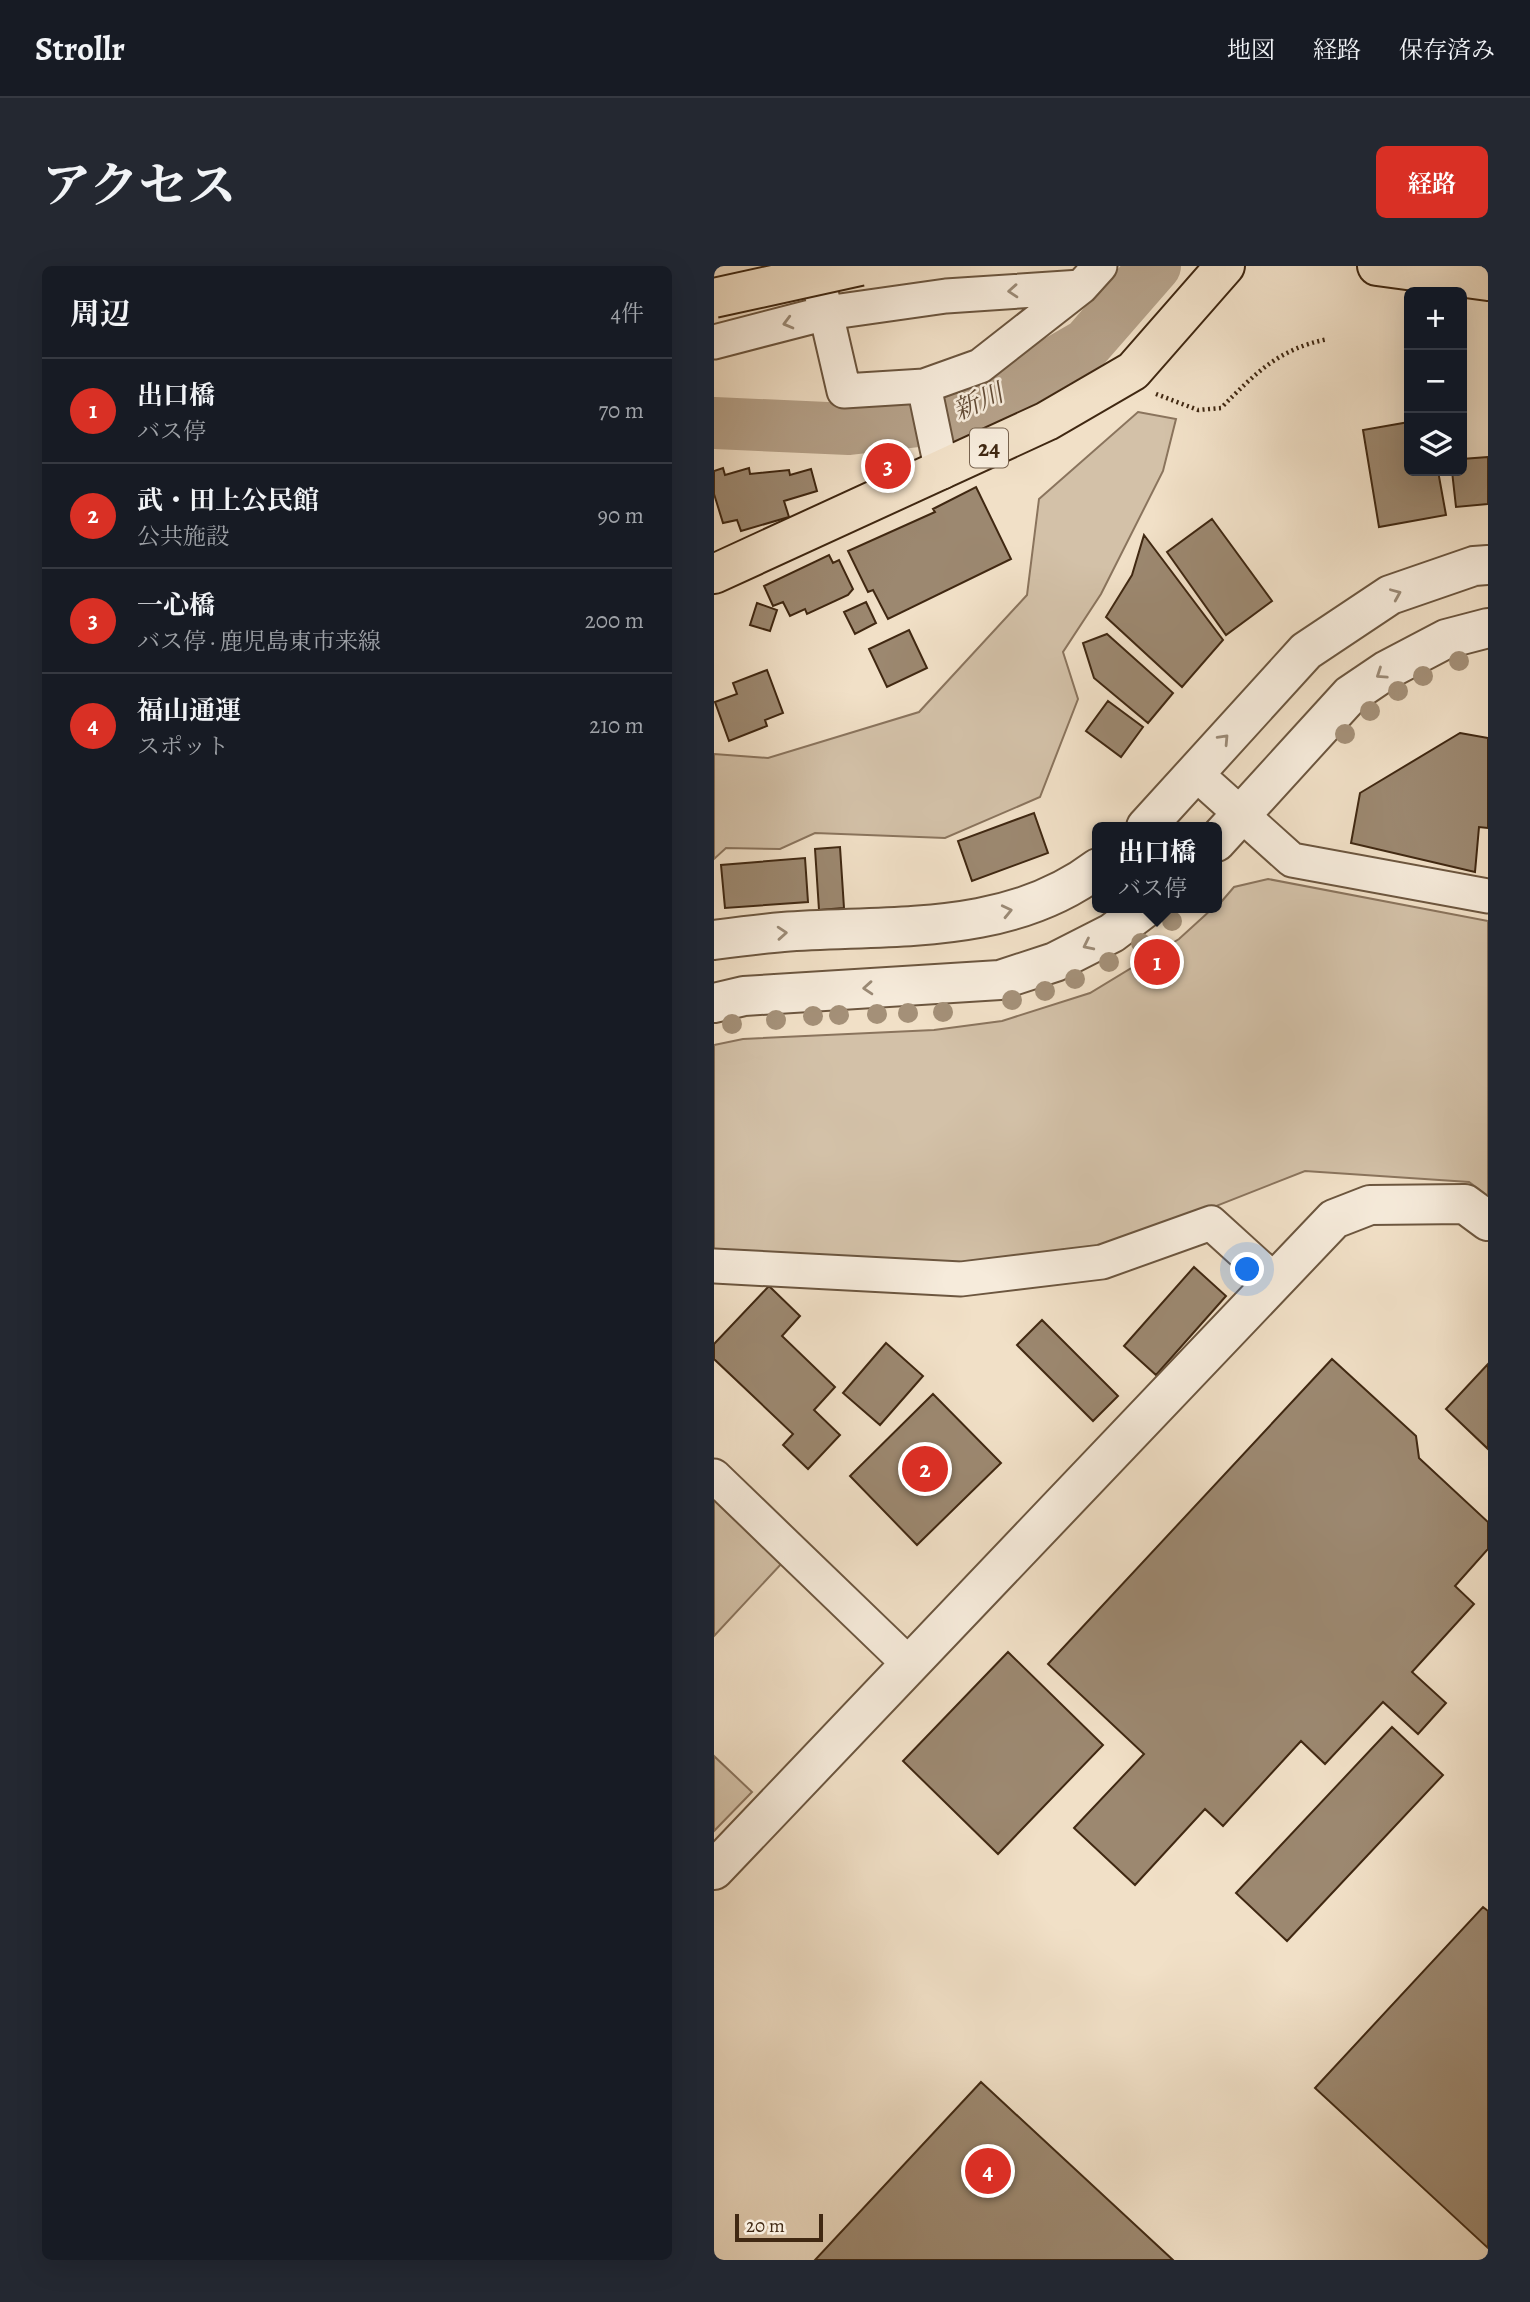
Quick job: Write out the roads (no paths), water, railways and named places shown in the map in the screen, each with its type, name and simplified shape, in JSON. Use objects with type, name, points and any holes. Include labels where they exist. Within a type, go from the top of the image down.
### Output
[{"type":"main road","points":[[714,291],[774,266]]},
{"type":"main road","points":[[714,299],[860,266]]},
{"type":"main road","name":"24","points":[[714,574],[942,472],[1047,421],[1133,371],[1225,266]]},
{"type":"main road","points":[[1377,266],[1488,281]]},
{"type":"street","points":[[816,266],[844,391],[924,386],[980,366],[1090,276]]},
{"type":"street","points":[[714,342],[826,313],[1090,276]]},
{"type":"street","points":[[924,386],[942,472]]},
{"type":"street","points":[[1150,822],[1306,650],[1390,595],[1474,566],[1488,565]]},
{"type":"street","points":[[1228,829],[1350,695],[1387,670],[1446,639],[1488,628]]},
{"type":"street","points":[[1194,772],[1228,829],[1292,860],[1488,897]]},
{"type":"street","points":[[714,940],[782,932],[936,927],[1022,907],[1082,880],[1092,872]]},
{"type":"street","points":[[714,1003],[744,996],[1000,980],[1067,956],[1112,933],[1138,913]]},
{"type":"street","points":[[714,1870],[1334,1219],[1370,1205],[1465,1204],[1488,1221]]},
{"type":"street","points":[[714,1266],[961,1279],[1101,1262],[1211,1223],[1276,1282]]},
{"type":"street","points":[[714,1476],[911,1665]]},
{"type":"waterway","name":"新川","points":[[714,423],[849,429],[962,416],[1087,344],[1155,266]]},
{"type":"place","name":"一心橋","points":[[888,466]]},
{"type":"place","name":"出口橋","points":[[1157,962]]},
{"type":"place","name":"武・田上公民館","points":[[925,1469]]},
{"type":"place","name":"福山通運","points":[[988,2171]]}]
